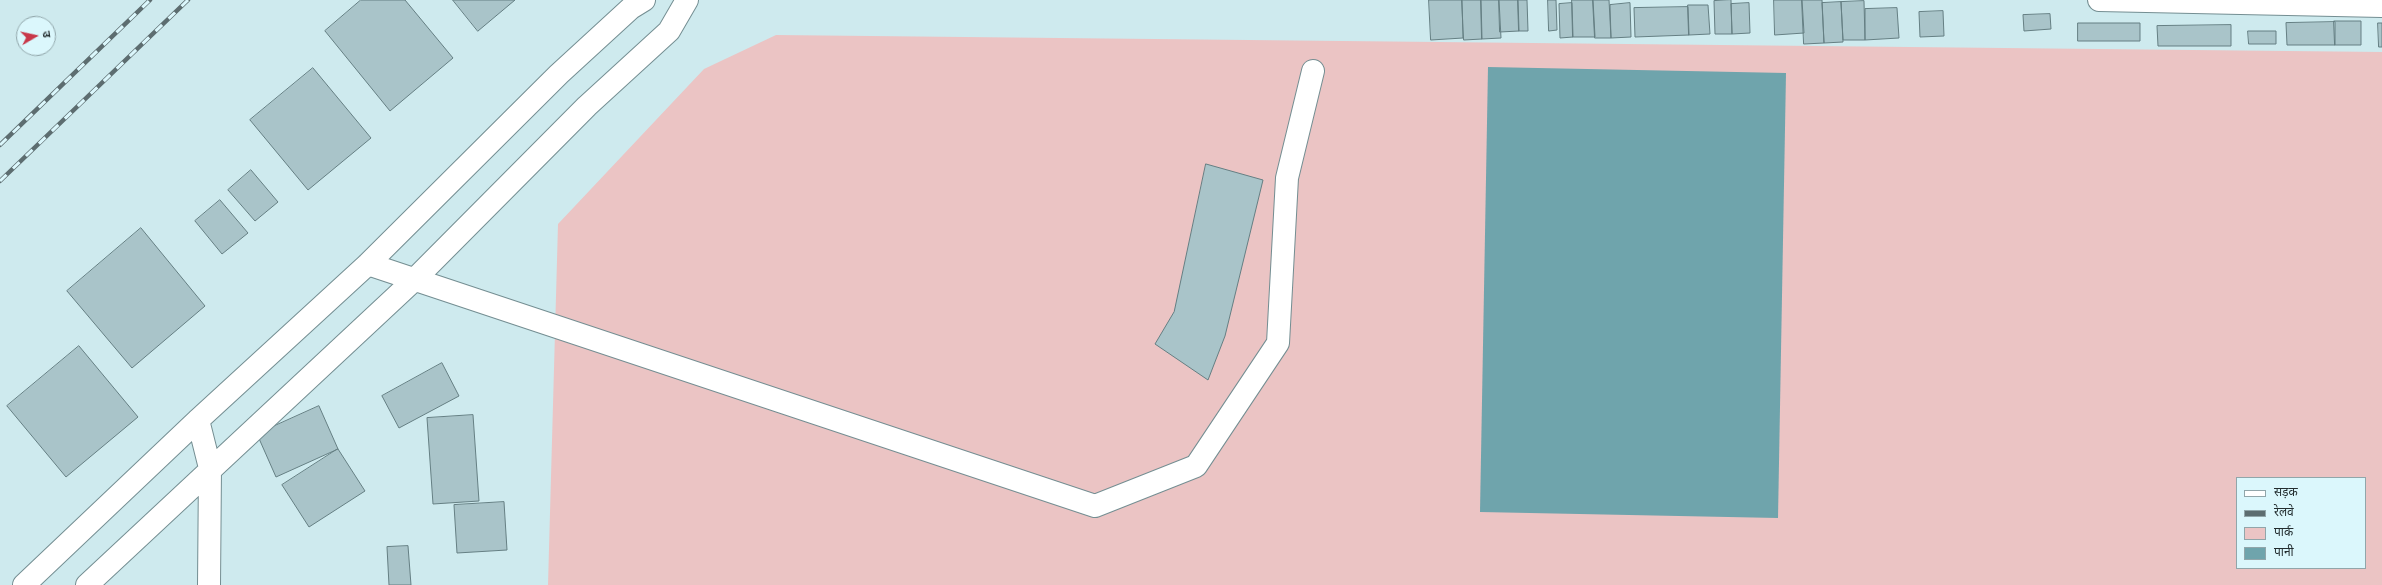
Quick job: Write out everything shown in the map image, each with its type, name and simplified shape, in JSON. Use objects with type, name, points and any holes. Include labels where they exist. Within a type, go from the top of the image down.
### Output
[{"type":"street","points":[[24,585],[198,420],[368,264],[559,74],[631,8],[644,0]]},
{"type":"street","points":[[87,585],[210,468],[414,280],[587,106],[669,31],[687,0]]},
{"type":"street","points":[[2099,0],[2382,6]]},
{"type":"street","points":[[368,264],[1095,506],[1196,466],[1278,344],[1287,178],[1313,71]]},
{"type":"street","points":[[198,420],[210,468],[210,585]]},
{"type":"green space","points":[[776,35],[2382,52],[2382,585],[548,585],[558,224],[704,69]]},
{"type":"water","points":[[1488,67],[1786,73],[1778,518],[1480,512]]},
{"type":"building","points":[[361,0],[405,0],[453,58],[390,111],[325,31]]},
{"type":"building","points":[[453,0],[515,0],[478,31]]},
{"type":"building","points":[[1429,0],[1462,0],[1463,38],[1431,40]]},
{"type":"building","points":[[1462,0],[1481,0],[1482,39],[1464,40]]},
{"type":"building","points":[[1481,0],[1499,0],[1501,38],[1482,39]]},
{"type":"building","points":[[1499,0],[1518,0],[1519,31],[1500,32]]},
{"type":"building","points":[[1518,0],[1527,0],[1528,31],[1519,31]]},
{"type":"building","points":[[1548,0],[1556,0],[1557,30],[1549,31]]},
{"type":"building","points":[[1572,0],[1593,0],[1595,37],[1573,37]]},
{"type":"building","points":[[1593,0],[1609,0],[1611,38],[1595,38]]},
{"type":"building","points":[[1731,0],[1732,34],[1715,34],[1714,1]]},
{"type":"building","points":[[1774,0],[1802,0],[1804,33],[1775,35]]},
{"type":"building","points":[[1802,0],[1822,0],[1824,43],[1804,44]]},
{"type":"building","points":[[1864,1],[1865,40],[1843,40],[1841,2]]},
{"type":"building","points":[[1841,2],[1843,42],[1824,43],[1822,3]]},
{"type":"building","points":[[1572,3],[1573,37],[1560,38],[1559,4]]},
{"type":"building","points":[[1630,3],[1631,37],[1611,38],[1610,5]]},
{"type":"building","points":[[1749,3],[1750,33],[1732,34],[1731,4]]},
{"type":"building","points":[[1688,5],[1708,5],[1710,34],[1689,35]]},
{"type":"building","points":[[1688,7],[1689,35],[1635,37],[1634,8]]},
{"type":"building","points":[[1897,8],[1899,38],[1865,40],[1865,9]]},
{"type":"building","points":[[1943,11],[1944,36],[1920,37],[1919,12]]},
{"type":"building","points":[[2050,14],[2051,29],[2024,31],[2023,15]]},
{"type":"building","points":[[2334,21],[2361,21],[2361,45],[2335,45]]},
{"type":"building","points":[[2335,22],[2335,45],[2287,45],[2286,23]]},
{"type":"building","points":[[2078,23],[2140,23],[2140,41],[2078,41]]},
{"type":"building","points":[[2378,23],[2382,23],[2382,47],[2379,47]]},
{"type":"building","points":[[2231,25],[2231,46],[2158,46],[2157,26]]},
{"type":"building","points":[[2248,31],[2276,31],[2276,44],[2249,44]]},
{"type":"building","points":[[313,68],[371,138],[308,190],[250,120]]},
{"type":"building","points":[[1206,164],[1263,180],[1225,336],[1208,380],[1155,344],[1174,312]]},
{"type":"building","points":[[251,170],[278,202],[255,221],[228,190]]},
{"type":"building","points":[[220,200],[248,233],[222,254],[195,221]]},
{"type":"building","points":[[141,228],[205,306],[132,368],[67,291]]},
{"type":"building","points":[[79,346],[138,417],[66,477],[7,406]]},
{"type":"building","points":[[442,363],[459,396],[399,428],[382,396]]},
{"type":"building","points":[[319,406],[338,449],[276,477],[257,434]]},
{"type":"building","points":[[473,415],[479,501],[433,504],[427,418]]},
{"type":"building","points":[[338,449],[365,491],[309,527],[282,485]]},
{"type":"building","points":[[504,502],[507,550],[457,553],[454,505]]},
{"type":"building","points":[[408,546],[411,585],[389,585],[387,547]]},
{"type":"railway","points":[[0,145],[150,0]]},
{"type":"railway","points":[[0,181],[188,0]]}]
